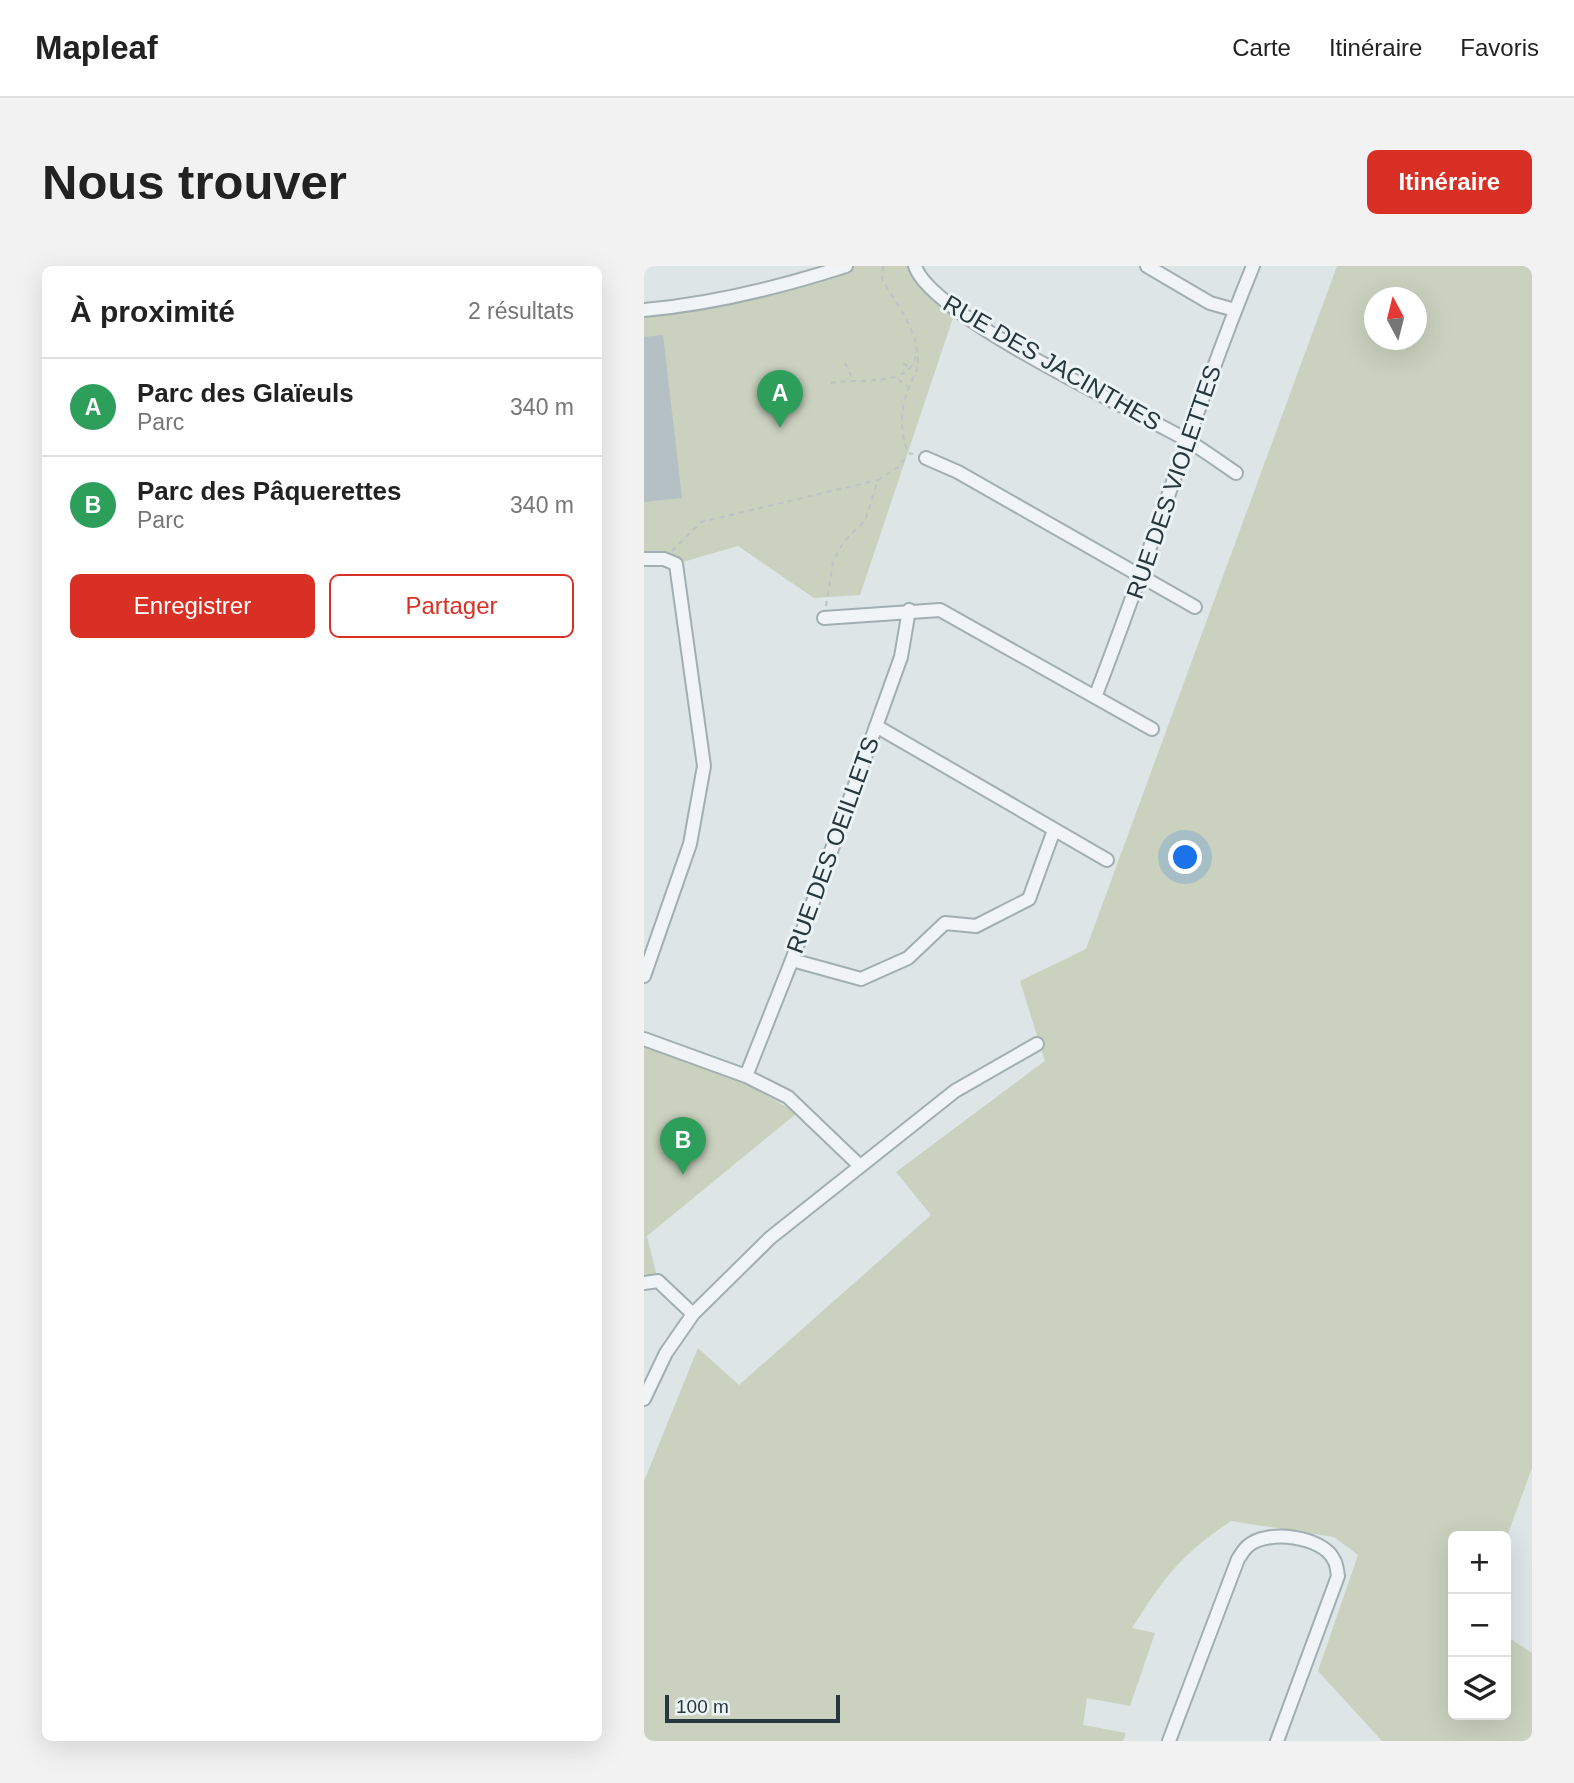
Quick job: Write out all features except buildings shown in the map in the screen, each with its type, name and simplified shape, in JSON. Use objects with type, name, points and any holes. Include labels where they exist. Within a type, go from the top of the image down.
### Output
[{"type":"street","points":[[644,310],[798,282],[846,266]]},
{"type":"street","name":"RUE DES JACINTHES","points":[[915,266],[931,292],[1002,339],[1085,388],[1187,441],[1236,472]]},
{"type":"street","points":[[1147,266],[1210,303],[1235,310]]},
{"type":"street","name":"RUE DES VIOLETTES","points":[[1095,697],[1143,575],[1187,441],[1253,266]]},
{"type":"street","points":[[926,458],[958,472],[1195,607]]},
{"type":"street","points":[[644,559],[664,559],[676,564],[704,766],[690,844],[644,976]]},
{"type":"street","points":[[824,618],[909,610],[940,610],[1152,729]]},
{"type":"street","name":"RUE DES OEILLETS","points":[[746,1076],[792,960],[901,657],[909,610]]},
{"type":"street","points":[[876,726],[1107,860]]},
{"type":"street","points":[[792,960],[861,979],[908,958],[945,923],[976,926],[1019,905],[1029,899],[1054,830]]},
{"type":"street","points":[[644,1039],[746,1076],[788,1097],[859,1165]]},
{"type":"street","points":[[644,1399],[666,1353],[693,1314],[770,1238],[955,1091],[1037,1044]]},
{"type":"street","points":[[644,1283],[658,1281],[693,1314]]},
{"type":"street","points":[[1170,1741],[1238,1559],[1249,1544],[1269,1537],[1291,1538],[1322,1547],[1334,1559],[1338,1576],[1277,1741]]},
{"type":"path","points":[[664,559],[701,522],[877,480],[900,466],[908,453],[901,410],[918,366],[906,314],[882,279],[883,266]]},
{"type":"path","points":[[831,383],[853,379],[897,378],[910,368],[916,351]]},
{"type":"path","points":[[845,363],[853,379]]},
{"type":"path","points":[[903,363],[910,368]]},
{"type":"path","points":[[897,378],[909,388]]},
{"type":"path","points":[[908,453],[926,458]]},
{"type":"path","points":[[824,618],[833,562],[844,541],[865,521],[877,480]]},
{"type":"green space","points":[[846,266],[915,266],[956,309],[860,595],[814,598],[738,546],[676,564],[644,559],[644,310]]},
{"type":"green space","points":[[1337,266],[1532,266],[1532,1468],[1509,1531],[1448,1531],[1448,1720],[1511,1720],[1511,1639],[1532,1653],[1532,1741],[1382,1741],[1318,1671],[1358,1555],[1334,1537],[1231,1521],[1213,1533],[1174,1568],[1132,1628],[1155,1633],[1130,1706],[1087,1698],[1083,1725],[1126,1733],[1123,1741],[644,1741],[644,1481],[698,1348],[739,1385],[931,1215],[896,1172],[1045,1061],[1020,981],[1086,949]]},
{"type":"green space","points":[[644,1047],[745,1083],[797,1113],[647,1236],[658,1281],[644,1283]]},
{"type":"place","name":"Parc des Glaïeuls","points":[[780,428]]},
{"type":"place","name":"Parc des Pâquerettes","points":[[683,1175]]}]
